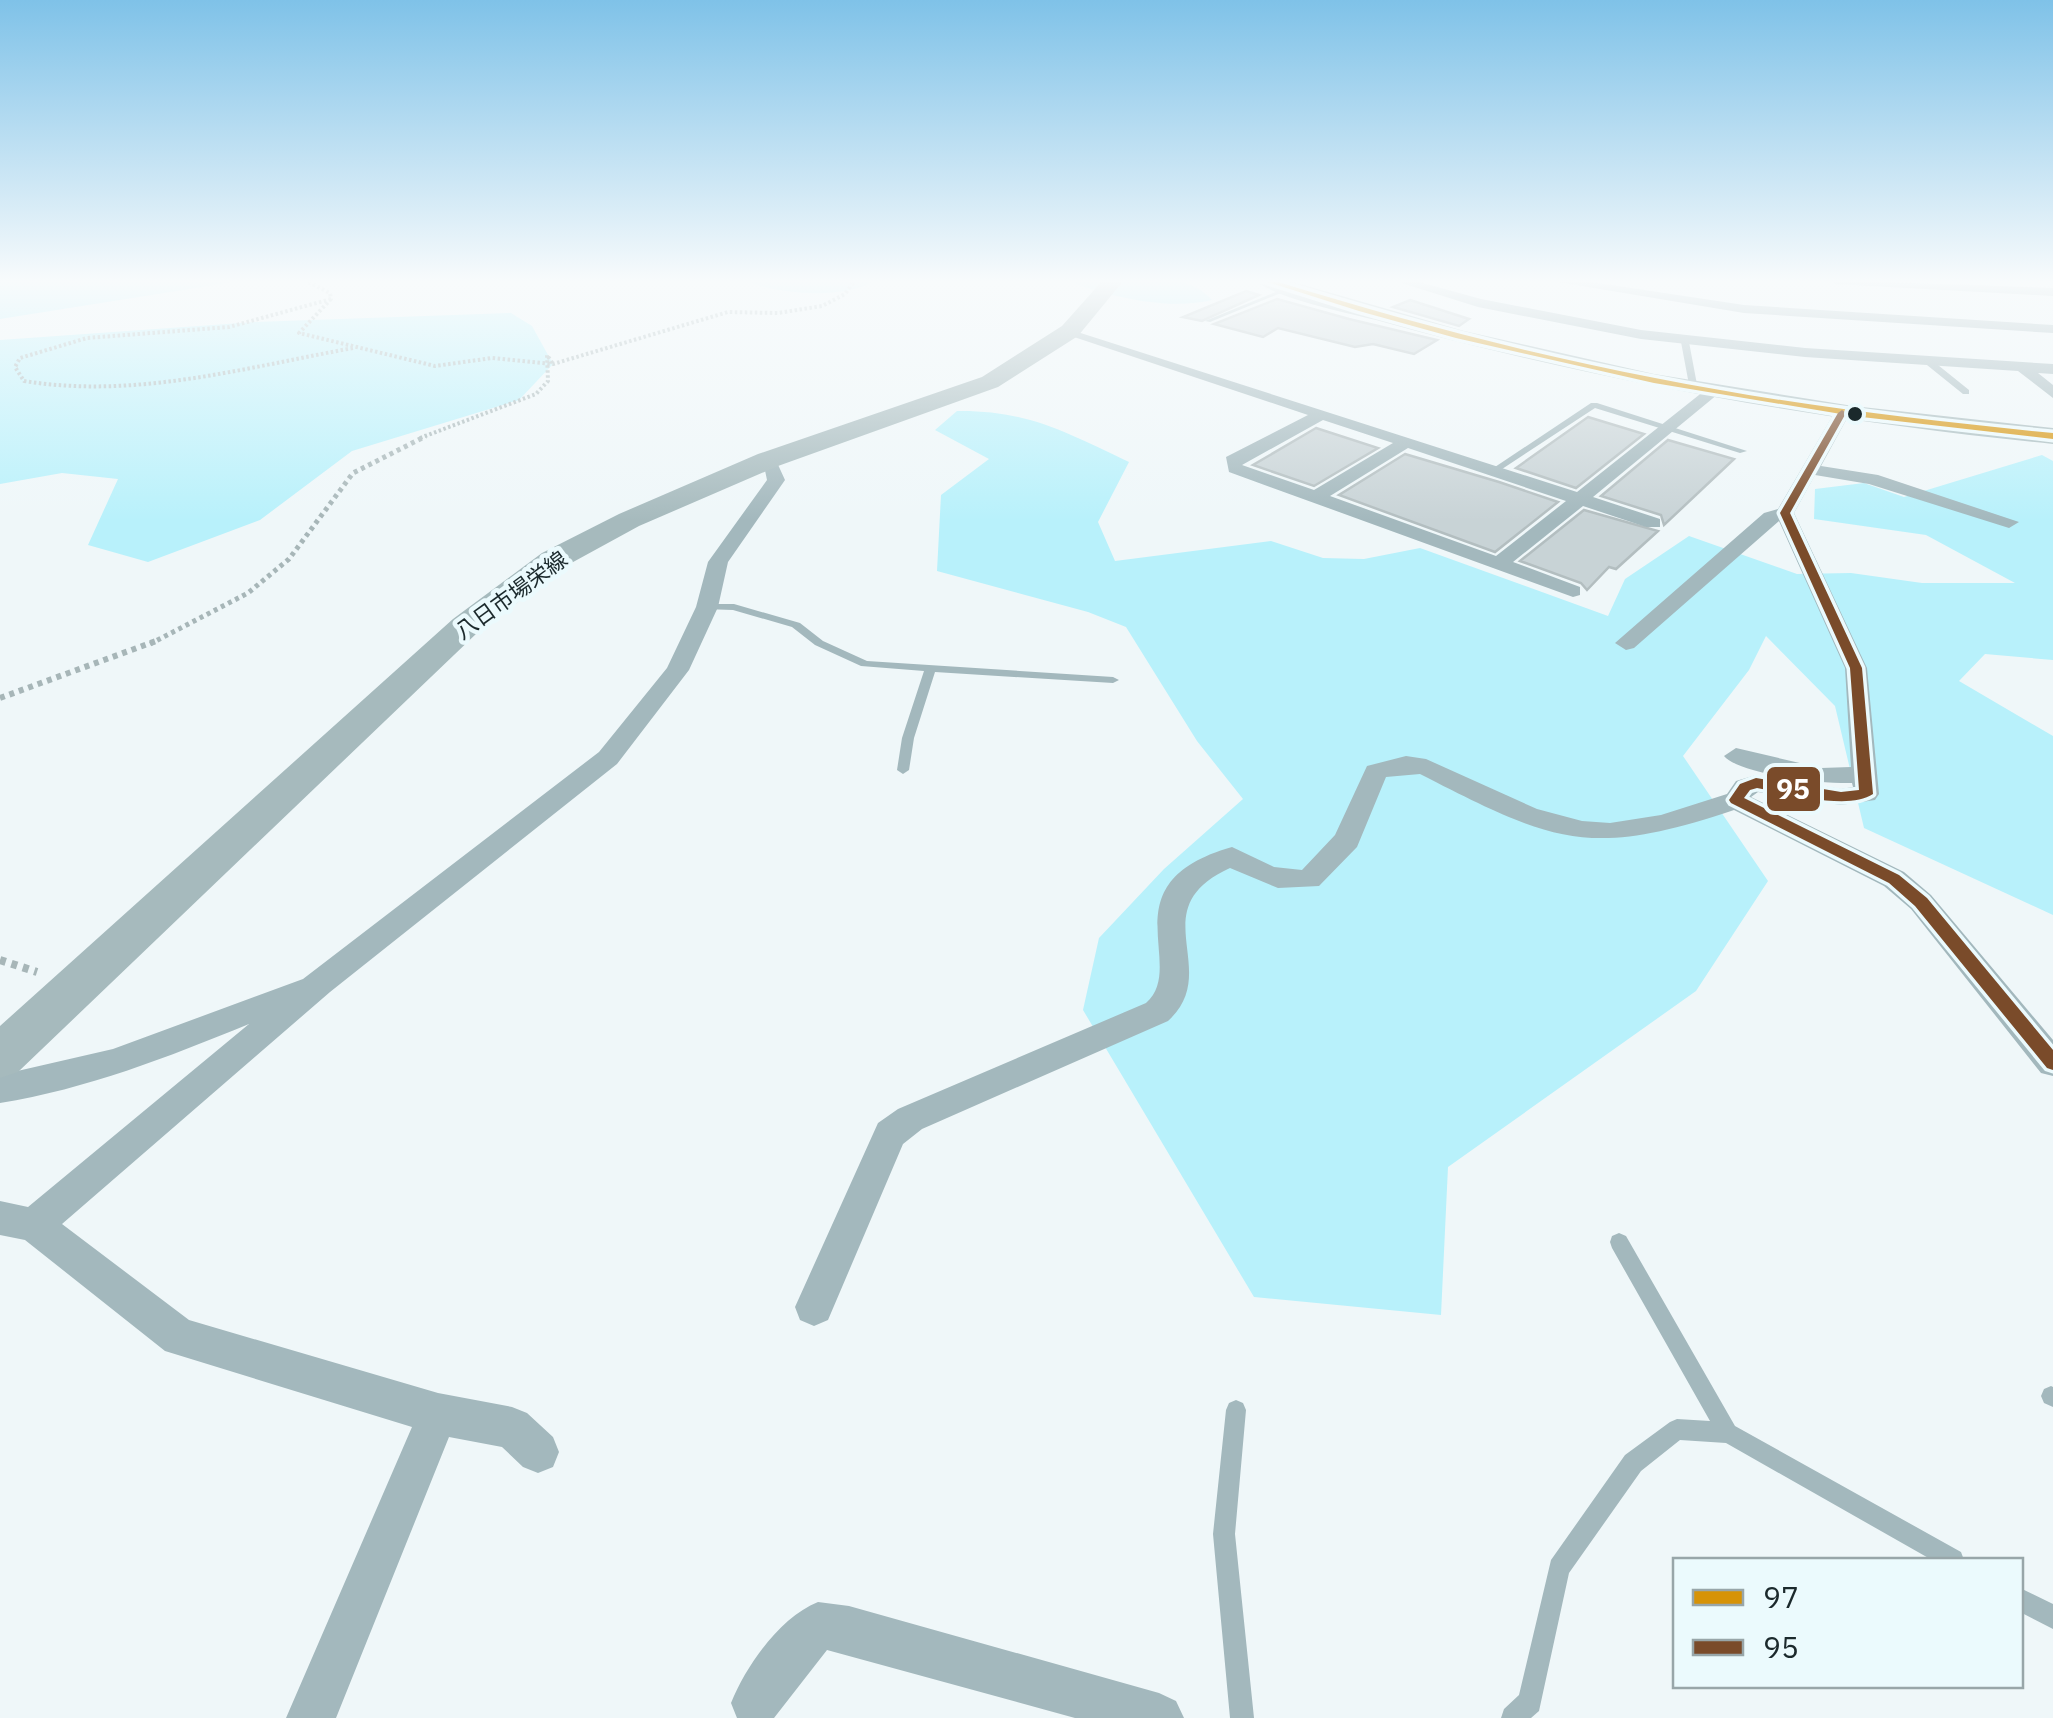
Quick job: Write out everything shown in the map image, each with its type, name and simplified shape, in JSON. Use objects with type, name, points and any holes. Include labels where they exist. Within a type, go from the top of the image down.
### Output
[{"type":"main road","name":"八日市場栄線","points":[[0,1058],[465,626],[553,560],[629,520],[768,460],[971,392],[1028,360]]},
{"type":"main road","points":[[1555,360],[1702,392],[1842,413],[2053,436]]},
{"type":"street","points":[[1159,360],[1653,524]]},
{"type":"street","points":[[1908,360],[2053,369]]},
{"type":"street","points":[[2015,360],[2053,393]]},
{"type":"street","points":[[1498,564],[1666,428],[1702,392]]},
{"type":"street","points":[[1626,643],[1771,517],[1785,513],[1842,413]]},
{"type":"street","points":[[1322,414],[1232,460],[1235,468],[1573,592]]},
{"type":"street","points":[[1316,496],[1406,442]]},
{"type":"street","points":[[538,1452],[512,1428],[438,1414],[179,1337],[17,1222],[608,758],[678,670],[706,607],[718,562],[776,480],[768,460]]},
{"type":"street","points":[[1808,469],[1872,479],[2009,522]]},
{"type":"street","points":[[814,1307],[890,1134],[910,1119],[1142,1022],[1164,1007],[1173,987],[1167,938],[1174,905],[1194,875],[1232,856],[1281,882],[1309,879],[1347,840],[1376,772],[1389,766],[1426,766],[1536,821],[1571,830],[1640,828],[1736,800],[1745,787],[1756,784],[1859,798],[1866,794],[1856,668],[1785,513]]},
{"type":"street","points":[[1736,756],[1821,776],[1864,775]]},
{"type":"street","points":[[1736,800],[1894,879],[1921,902],[2053,1063]]},
{"type":"street","points":[[0,1089],[34,1086],[80,1071],[319,984]]},
{"type":"street","points":[[311,1718],[438,1414]]},
{"type":"street","points":[[755,1703],[796,1647],[818,1625],[849,1629],[1159,1718]]},
{"type":"lane","points":[[1691,360],[1702,392]]},
{"type":"lane","points":[[1930,362],[1966,392]]},
{"type":"lane","points":[[1493,471],[1594,406],[1743,451]]},
{"type":"lane","points":[[706,607],[734,607],[796,626],[819,643],[865,664],[1113,680]]},
{"type":"lane","points":[[903,770],[908,738],[931,668]]},
{"type":"lane","points":[[1619,1242],[1728,1432]]},
{"type":"lane","points":[[1236,1410],[1224,1534],[1242,1718]]},
{"type":"lane","points":[[1513,1718],[1530,1702],[1559,1568],[1633,1463],[1678,1429],[1728,1432],[1949,1558]]},
{"type":"lane","points":[[2023,1600],[2053,1617]]},
{"type":"path","points":[[19,360],[16,366],[24,380],[41,385],[106,386],[155,383],[283,360]]},
{"type":"path","points":[[408,360],[435,366],[477,360]]},
{"type":"path","points":[[514,360],[553,364],[566,360]]},
{"type":"path","points":[[0,698],[182,628],[241,597],[279,569],[310,534],[352,474],[536,394],[548,381],[548,360]]},
{"type":"path","points":[[551,360],[553,364]]},
{"type":"shaded area","points":[[0,360],[551,360],[553,364],[519,400],[352,451],[260,520],[148,562],[88,545],[118,479],[62,473],[0,484]]},
{"type":"shaded area","points":[[957,411],[1026,419],[1129,462],[1098,522],[1115,561],[1271,541],[1323,558],[1364,559],[1420,548],[1608,616],[1625,579],[1689,536],[1797,574],[1851,573],[1922,583],[2015,583],[1926,535],[1814,519],[1815,489],[1864,483],[1904,497],[2042,455],[2053,461],[2053,660],[1985,654],[1959,681],[2053,736],[2053,915],[1864,828],[1835,706],[1766,636],[1749,670],[1683,756],[1768,881],[1696,991],[1448,1167],[1441,1315],[1254,1297],[1083,1010],[1099,938],[1164,869],[1243,799],[1197,741],[1126,627],[1088,612],[937,571],[941,495],[989,459],[935,430]]},
{"type":"building","points":[[1588,417],[1644,434],[1576,488],[1516,468]]},
{"type":"building","points":[[1316,428],[1378,448],[1314,486],[1253,465]]},
{"type":"building","points":[[1668,440],[1734,459],[1664,525],[1661,515],[1601,496]]},
{"type":"building","points":[[1405,454],[1558,502],[1495,552],[1339,495]]},
{"type":"building","points":[[1584,510],[1658,531],[1616,569],[1609,567],[1587,590],[1581,583],[1520,561]]},
{"type":"transit line","name":"97","points":[[1557,360],[1753,399],[2053,436]]},
{"type":"transit line","name":"95","points":[[1842,413],[1785,513],[1856,668],[1866,794],[1841,797],[1756,783],[1745,787],[1736,800],[1894,879],[1921,902],[2053,1063]]}]
